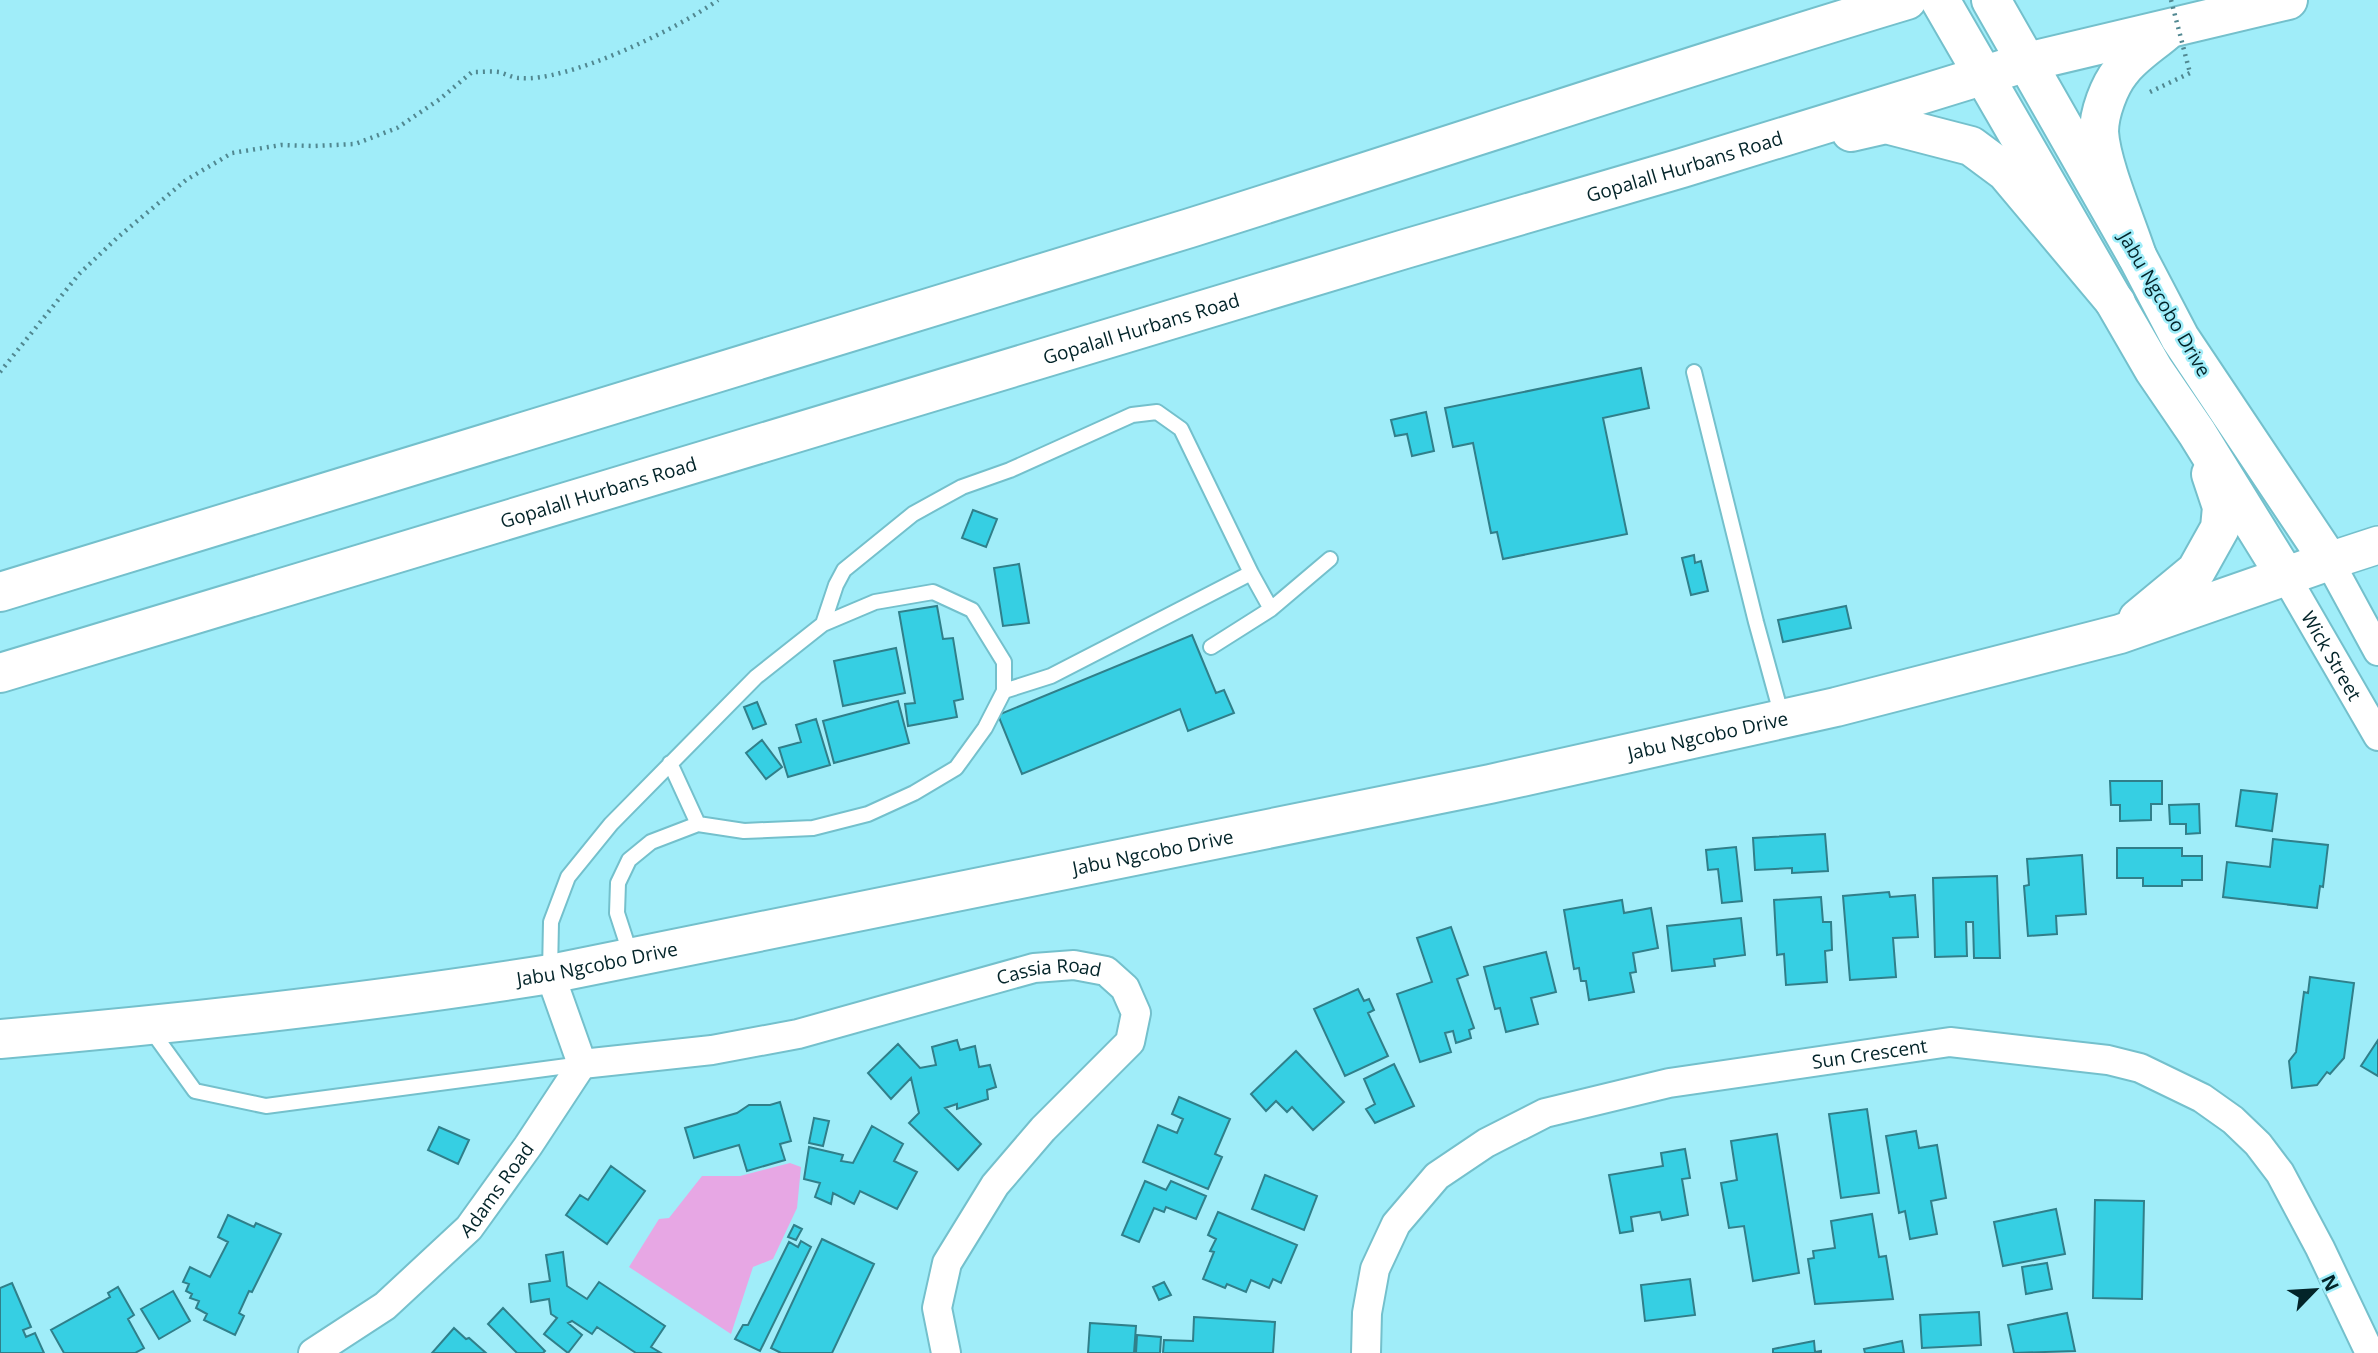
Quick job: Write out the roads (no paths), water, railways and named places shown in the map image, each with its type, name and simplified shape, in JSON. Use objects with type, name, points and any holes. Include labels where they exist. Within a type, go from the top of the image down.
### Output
[{"type":"main road","points":[[1761,43],[1815,0]]},
{"type":"main road","points":[[0,592],[374,480],[1165,236],[1761,43],[1907,0]]},
{"type":"main road","name":"Jabu Ngcobo Drive","points":[[1940,0],[2154,370],[2197,433],[2286,577]]},
{"type":"main road","name":"Jabu Ngcobo Drive","points":[[0,1039],[148,1026],[550,974],[1490,784],[1783,719],[2120,634],[2329,561],[2180,338],[2137,256],[1991,0]]},
{"type":"main road","name":"Gopalall Hurbans Road","points":[[0,673],[1682,168],[1983,76],[2170,14],[2288,0]]},
{"type":"main road","points":[[2137,256],[2103,154],[2099,131],[2105,104],[2121,71],[2170,14]]},
{"type":"main road","points":[[1682,168],[1886,124],[1971,146],[2006,172],[2116,303]]},
{"type":"main road","points":[[2120,634],[2196,571],[2220,528],[2222,507],[2197,433]]},
{"type":"street","points":[[2378,545],[2329,561],[2378,651]]},
{"type":"street","name":"Wick Street","points":[[2286,577],[2378,736]]},
{"type":"street","name":"Cassia Road","points":[[582,1065],[712,1050],[798,1034],[1034,968],[1074,965],[1106,971],[1125,988],[1136,1013],[1130,1042],[1043,1129],[995,1185],[947,1263],[937,1308],[946,1353]]},
{"type":"street","points":[[550,974],[582,1065]]},
{"type":"street","name":"Sun Crescent","points":[[1366,1353],[1367,1312],[1375,1269],[1396,1224],[1437,1176],[1486,1143],[1545,1113],[1669,1083],[1951,1042],[2108,1060],[2140,1068],[2202,1098],[2233,1120],[2259,1144],[2280,1173],[2320,1248],[2370,1353]]},
{"type":"street","name":"Adams Road","points":[[313,1353],[385,1306],[470,1228],[582,1065]]},
{"type":"lane","points":[[1694,372],[1783,719]]},
{"type":"lane","points":[[822,624],[844,570],[913,514],[962,487],[1010,470],[1132,415],[1157,412],[1181,429],[1271,609]]},
{"type":"lane","points":[[1211,647],[1271,609],[1330,559]]},
{"type":"lane","points":[[1004,691],[1051,676],[1251,573]]},
{"type":"lane","points":[[550,974],[551,922],[568,877],[611,824],[756,677],[822,624],[875,601],[933,592],[972,610],[1004,663],[1004,691],[985,728],[956,768],[914,793],[868,814],[813,828],[744,831],[698,824],[651,842],[629,860],[618,883],[617,913],[631,956]]},
{"type":"lane","points":[[670,763],[698,824]]},
{"type":"lane","points":[[148,1026],[195,1091],[266,1106],[582,1065]]}]
